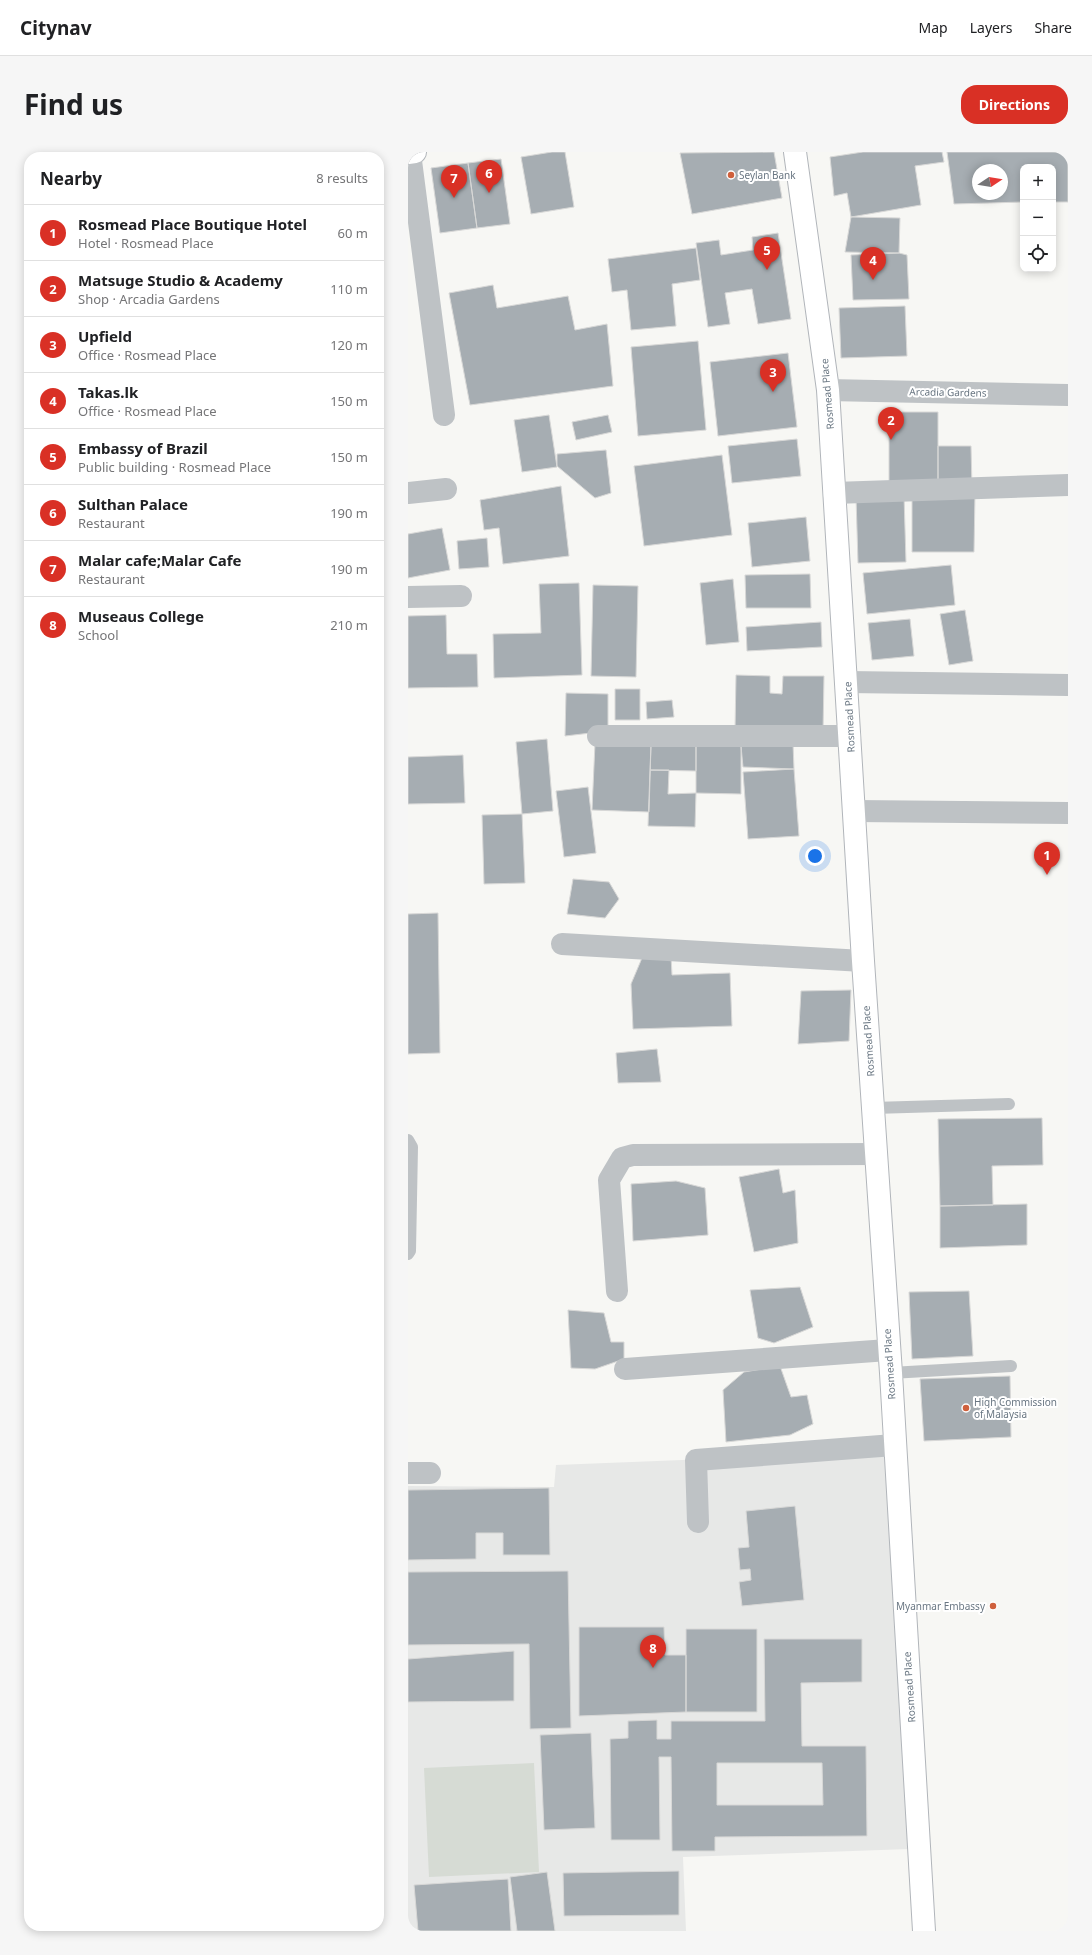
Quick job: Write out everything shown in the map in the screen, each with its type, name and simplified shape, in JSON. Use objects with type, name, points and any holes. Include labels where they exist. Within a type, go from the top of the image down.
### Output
[{"type":"street","name":"Rosmead Place","points":[[796,152],[828,390],[850,736],[862,961],[888,1350],[891,1373],[894,1445],[924,1931]]},
{"type":"street","points":[[411,153],[444,415]]},
{"type":"street","name":"Arcadia Gardens","points":[[828,390],[1068,395]]},
{"type":"street","points":[[834,493],[1068,485]]},
{"type":"street","points":[[408,493],[446,489]]},
{"type":"street","points":[[408,597],[461,596]]},
{"type":"street","points":[[846,682],[1068,685]]},
{"type":"street","points":[[598,736],[850,736]]},
{"type":"street","points":[[854,811],[1068,813]]},
{"type":"street","points":[[562,944],[862,961]]},
{"type":"street","points":[[617,1291],[609,1180],[622,1158],[633,1155],[876,1154]]},
{"type":"street","points":[[625,1369],[888,1350]]},
{"type":"street","points":[[698,1522],[696,1460],[894,1445]]},
{"type":"street","points":[[408,1473],[430,1473]]},
{"type":"lane","points":[[873,1108],[1008,1104]]},
{"type":"lane","points":[[408,1140],[412,1147],[410,1252],[408,1254]]},
{"type":"lane","points":[[891,1373],[1011,1366]]},
{"type":"shaded area","points":[[886,1452],[909,1849],[683,1857],[686,1931],[408,1931],[408,1486],[554,1487],[556,1465]]},
{"type":"shaded area","points":[[534,1763],[539,1872],[429,1877],[424,1768]]},
{"type":"building","points":[[552,152],[565,152],[574,207],[531,214],[521,157]]},
{"type":"building","name":"Seylan Bank","points":[[774,152],[782,198],[692,214],[680,153]]},
{"type":"building","points":[[863,152],[942,152],[944,162],[915,166],[921,205],[851,217],[847,193],[834,196],[830,157]]},
{"type":"building","points":[[947,152],[1068,152],[1068,202],[1056,202],[1056,164],[1020,164],[1020,202],[954,204]]},
{"type":"building","points":[[501,159],[510,224],[477,228],[468,163]]},
{"type":"building","points":[[468,163],[477,228],[440,233],[431,168]]},
{"type":"building","points":[[851,217],[900,218],[899,253],[845,252]]},
{"type":"building","points":[[778,233],[791,319],[758,324],[752,289],[725,293],[730,324],[708,327],[696,243],[719,240],[721,255],[753,250],[752,237]]},
{"type":"building","points":[[696,248],[700,280],[672,284],[676,326],[631,330],[627,290],[612,292],[608,259]]},
{"type":"building","points":[[899,253],[907,255],[909,299],[853,300],[851,255]]},
{"type":"building","points":[[493,285],[497,308],[568,296],[575,330],[607,324],[613,386],[470,405],[449,293]]},
{"type":"building","points":[[905,306],[907,356],[841,358],[839,308]]},
{"type":"building","points":[[698,341],[706,430],[638,436],[631,347]]},
{"type":"building","points":[[788,353],[797,427],[718,436],[710,362]]},
{"type":"building","points":[[889,412],[938,412],[938,488],[889,488]]},
{"type":"building","points":[[549,415],[557,467],[522,472],[514,420]]},
{"type":"building","points":[[608,415],[612,432],[576,440],[572,422]]},
{"type":"building","points":[[797,439],[801,476],[732,483],[728,446]]},
{"type":"building","points":[[938,446],[971,446],[972,488],[938,488]]},
{"type":"building","points":[[606,450],[611,493],[595,498],[557,466],[557,454]]},
{"type":"building","points":[[722,455],[732,535],[644,546],[634,466]]},
{"type":"building","points":[[561,486],[569,556],[503,564],[499,528],[484,530],[480,500]]},
{"type":"building","points":[[912,493],[975,494],[974,552],[912,552]]},
{"type":"building","points":[[904,495],[906,562],[858,563],[856,497]]},
{"type":"building","points":[[806,517],[810,561],[752,567],[748,523]]},
{"type":"building","points":[[442,528],[450,570],[408,578],[408,534]]},
{"type":"building","points":[[487,538],[489,567],[459,569],[457,541]]},
{"type":"building","points":[[951,565],[955,605],[867,614],[863,573]]},
{"type":"building","points":[[810,574],[811,608],[746,608],[745,575]]},
{"type":"building","points":[[733,579],[739,642],[706,645],[700,583]]},
{"type":"building","points":[[579,583],[582,675],[494,678],[493,634],[541,633],[539,584]]},
{"type":"building","points":[[593,585],[638,586],[636,677],[591,676]]},
{"type":"building","points":[[965,610],[973,661],[949,665],[940,614]]},
{"type":"building","points":[[446,615],[447,654],[477,654],[478,687],[408,688],[408,616]]},
{"type":"building","points":[[910,619],[914,656],[872,660],[868,623]]},
{"type":"building","points":[[821,622],[822,647],[747,651],[746,627]]},
{"type":"building","points":[[736,675],[770,676],[770,693],[782,694],[783,676],[824,676],[823,732],[735,730]]},
{"type":"building","points":[[615,689],[640,689],[640,720],[615,720]]},
{"type":"building","points":[[566,693],[608,694],[608,731],[565,736]]},
{"type":"building","points":[[672,700],[674,717],[647,719],[646,702]]},
{"type":"building","points":[[547,739],[553,811],[522,814],[516,742]]},
{"type":"building","points":[[595,743],[651,745],[649,812],[592,810]]},
{"type":"building","points":[[793,743],[794,769],[743,767],[741,746]]},
{"type":"building","points":[[651,745],[696,746],[696,771],[650,770]]},
{"type":"building","points":[[696,746],[741,746],[741,794],[696,793]]},
{"type":"building","points":[[463,755],[465,803],[408,804],[408,757]]},
{"type":"building","points":[[794,769],[799,836],[748,839],[743,772]]},
{"type":"building","points":[[650,770],[669,770],[668,794],[696,793],[695,827],[648,826]]},
{"type":"building","points":[[588,787],[596,853],[564,857],[556,791]]},
{"type":"building","points":[[522,814],[525,883],[484,884],[482,815]]},
{"type":"building","points":[[573,879],[609,882],[619,899],[605,918],[567,914]]},
{"type":"building","points":[[438,913],[440,1053],[408,1054],[408,914]]},
{"type":"building","points":[[671,956],[672,975],[730,973],[732,1026],[633,1029],[631,984],[642,958]]},
{"type":"building","points":[[851,990],[849,1041],[798,1044],[801,991]]},
{"type":"building","points":[[657,1049],[661,1082],[618,1083],[616,1053]]},
{"type":"building","points":[[1042,1118],[1043,1165],[992,1166],[993,1205],[940,1206],[938,1119]]},
{"type":"building","points":[[779,1169],[783,1193],[795,1190],[798,1243],[754,1252],[739,1177]]},
{"type":"building","points":[[676,1181],[705,1188],[708,1235],[633,1241],[631,1184]]},
{"type":"building","points":[[1027,1204],[1027,1245],[940,1248],[940,1206]]},
{"type":"building","points":[[800,1287],[813,1327],[774,1343],[758,1338],[750,1290]]},
{"type":"building","points":[[969,1291],[973,1356],[912,1359],[909,1292]]},
{"type":"building","points":[[568,1310],[604,1313],[611,1342],[624,1342],[624,1359],[595,1369],[571,1368]]},
{"type":"building","points":[[780,1366],[791,1397],[807,1395],[813,1424],[790,1435],[726,1442],[723,1390],[744,1372]]},
{"type":"building","name":"High Commission of Malaysia","points":[[1010,1376],[1011,1437],[924,1441],[920,1379]]},
{"type":"building","points":[[549,1488],[550,1555],[503,1555],[503,1533],[476,1533],[476,1559],[408,1560],[408,1490]]},
{"type":"building","points":[[795,1506],[804,1600],[742,1606],[739,1582],[751,1580],[750,1569],[740,1570],[738,1548],[749,1547],[746,1511]]},
{"type":"building","points":[[568,1571],[571,1728],[530,1729],[529,1644],[408,1645],[408,1572]]},
{"type":"building","points":[[579,1627],[664,1627],[665,1655],[686,1655],[686,1712],[579,1716]]},
{"type":"building","points":[[686,1629],[757,1629],[757,1712],[686,1712]]},
{"type":"building","points":[[764,1639],[862,1639],[862,1682],[801,1683],[802,1746],[866,1746],[867,1836],[715,1837],[715,1851],[672,1851],[671,1757],[659,1757],[660,1840],[611,1840],[610,1739],[628,1738],[628,1721],[657,1720],[657,1739],[671,1739],[671,1721],[765,1721]],"holes":[[[717,1763],[822,1763],[823,1805],[717,1805]]]},
{"type":"building","points":[[514,1651],[514,1701],[408,1702],[408,1659]]},
{"type":"building","points":[[591,1733],[595,1828],[544,1830],[540,1735]]},
{"type":"building","points":[[679,1871],[679,1915],[564,1916],[563,1873]]},
{"type":"building","points":[[547,1872],[555,1931],[517,1931],[510,1877]]},
{"type":"building","points":[[508,1879],[511,1931],[418,1931],[414,1885]]},
{"type":"place","name":"Seylan Bank","points":[[731,175]]},
{"type":"place","name":"Sulthan Palace","points":[[489,193]]},
{"type":"place","name":"Malar cafe;Malar Cafe","points":[[454,198]]},
{"type":"place","name":"Embassy of Brazil","points":[[767,270]]},
{"type":"place","name":"Takas.lk","points":[[873,280]]},
{"type":"place","name":"Upfield","points":[[773,392]]},
{"type":"place","name":"Matsuge Studio & Academy","points":[[891,440]]},
{"type":"place","name":"Rosmead Place Boutique Hotel","points":[[1047,875]]},
{"type":"place","name":"High Commission of Malaysia","points":[[966,1408]]},
{"type":"place","name":"Myanmar Embassy","points":[[993,1606]]},
{"type":"place","name":"Museaus College","points":[[653,1668]]}]
